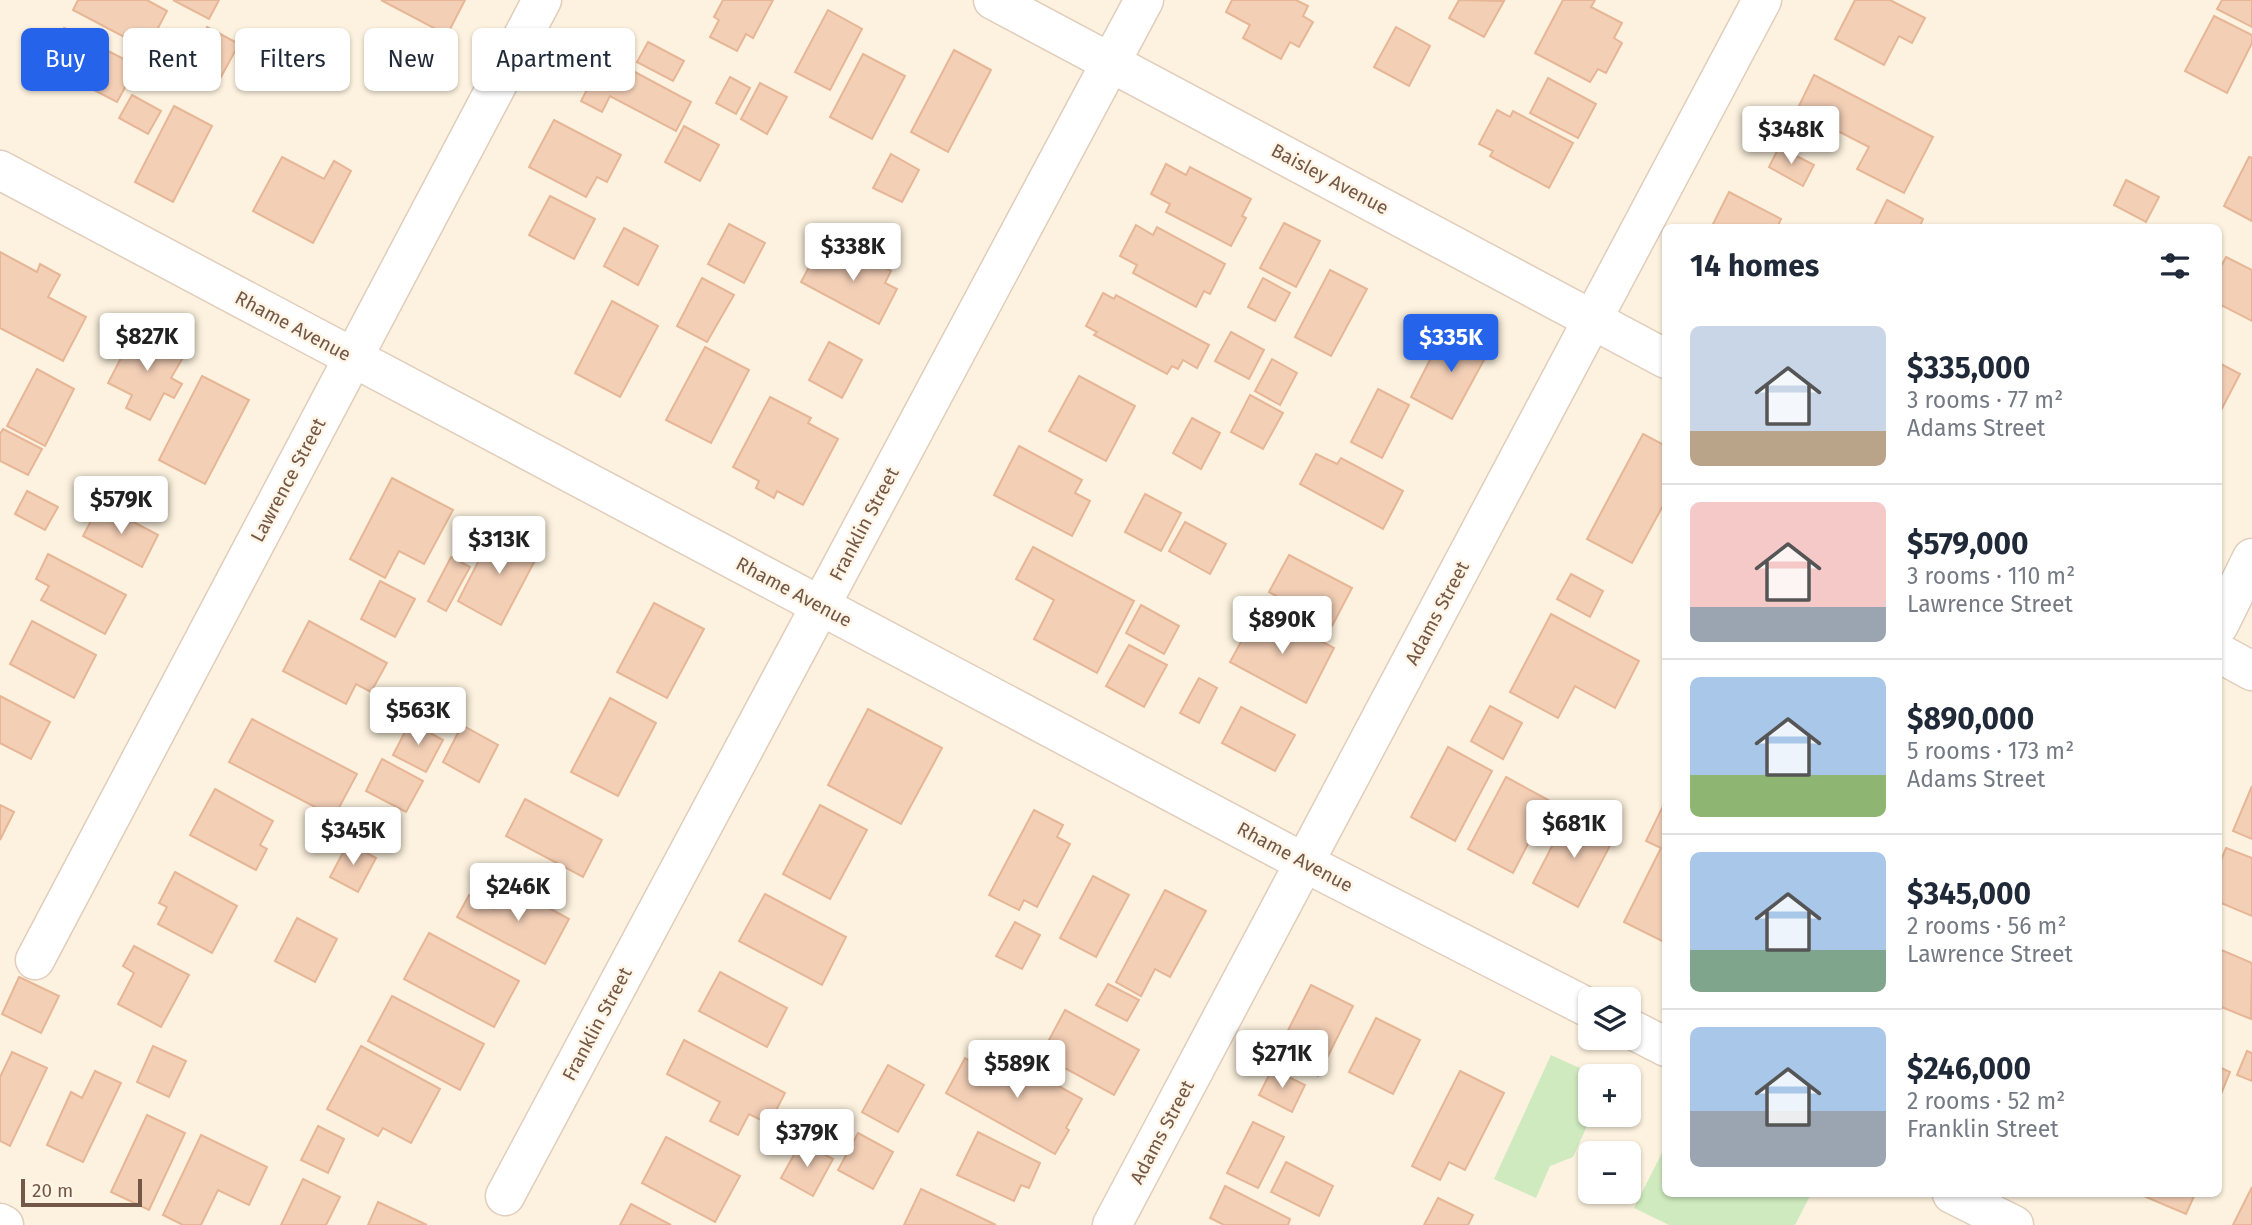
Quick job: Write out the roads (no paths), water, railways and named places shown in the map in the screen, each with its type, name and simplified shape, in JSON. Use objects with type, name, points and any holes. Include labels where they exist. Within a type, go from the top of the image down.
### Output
[{"type":"street","name":"Lawrence Street","points":[[35,960],[542,0]]},
{"type":"street","name":"Baisley Avenue","points":[[993,0],[1662,357]]},
{"type":"street","name":"Franklin Street","points":[[505,1196],[1144,0]]},
{"type":"street","name":"Adams Street","points":[[1112,1225],[1762,0]]},
{"type":"street","name":"Rhame Avenue","points":[[0,170],[1305,863],[1578,1002]]},
{"type":"street","points":[[2222,619],[2252,558]]},
{"type":"street","points":[[2222,655],[2252,671]]},
{"type":"street","points":[[1641,1034],[1662,1045]]},
{"type":"street","points":[[1971,1198],[2014,1225]]}]
